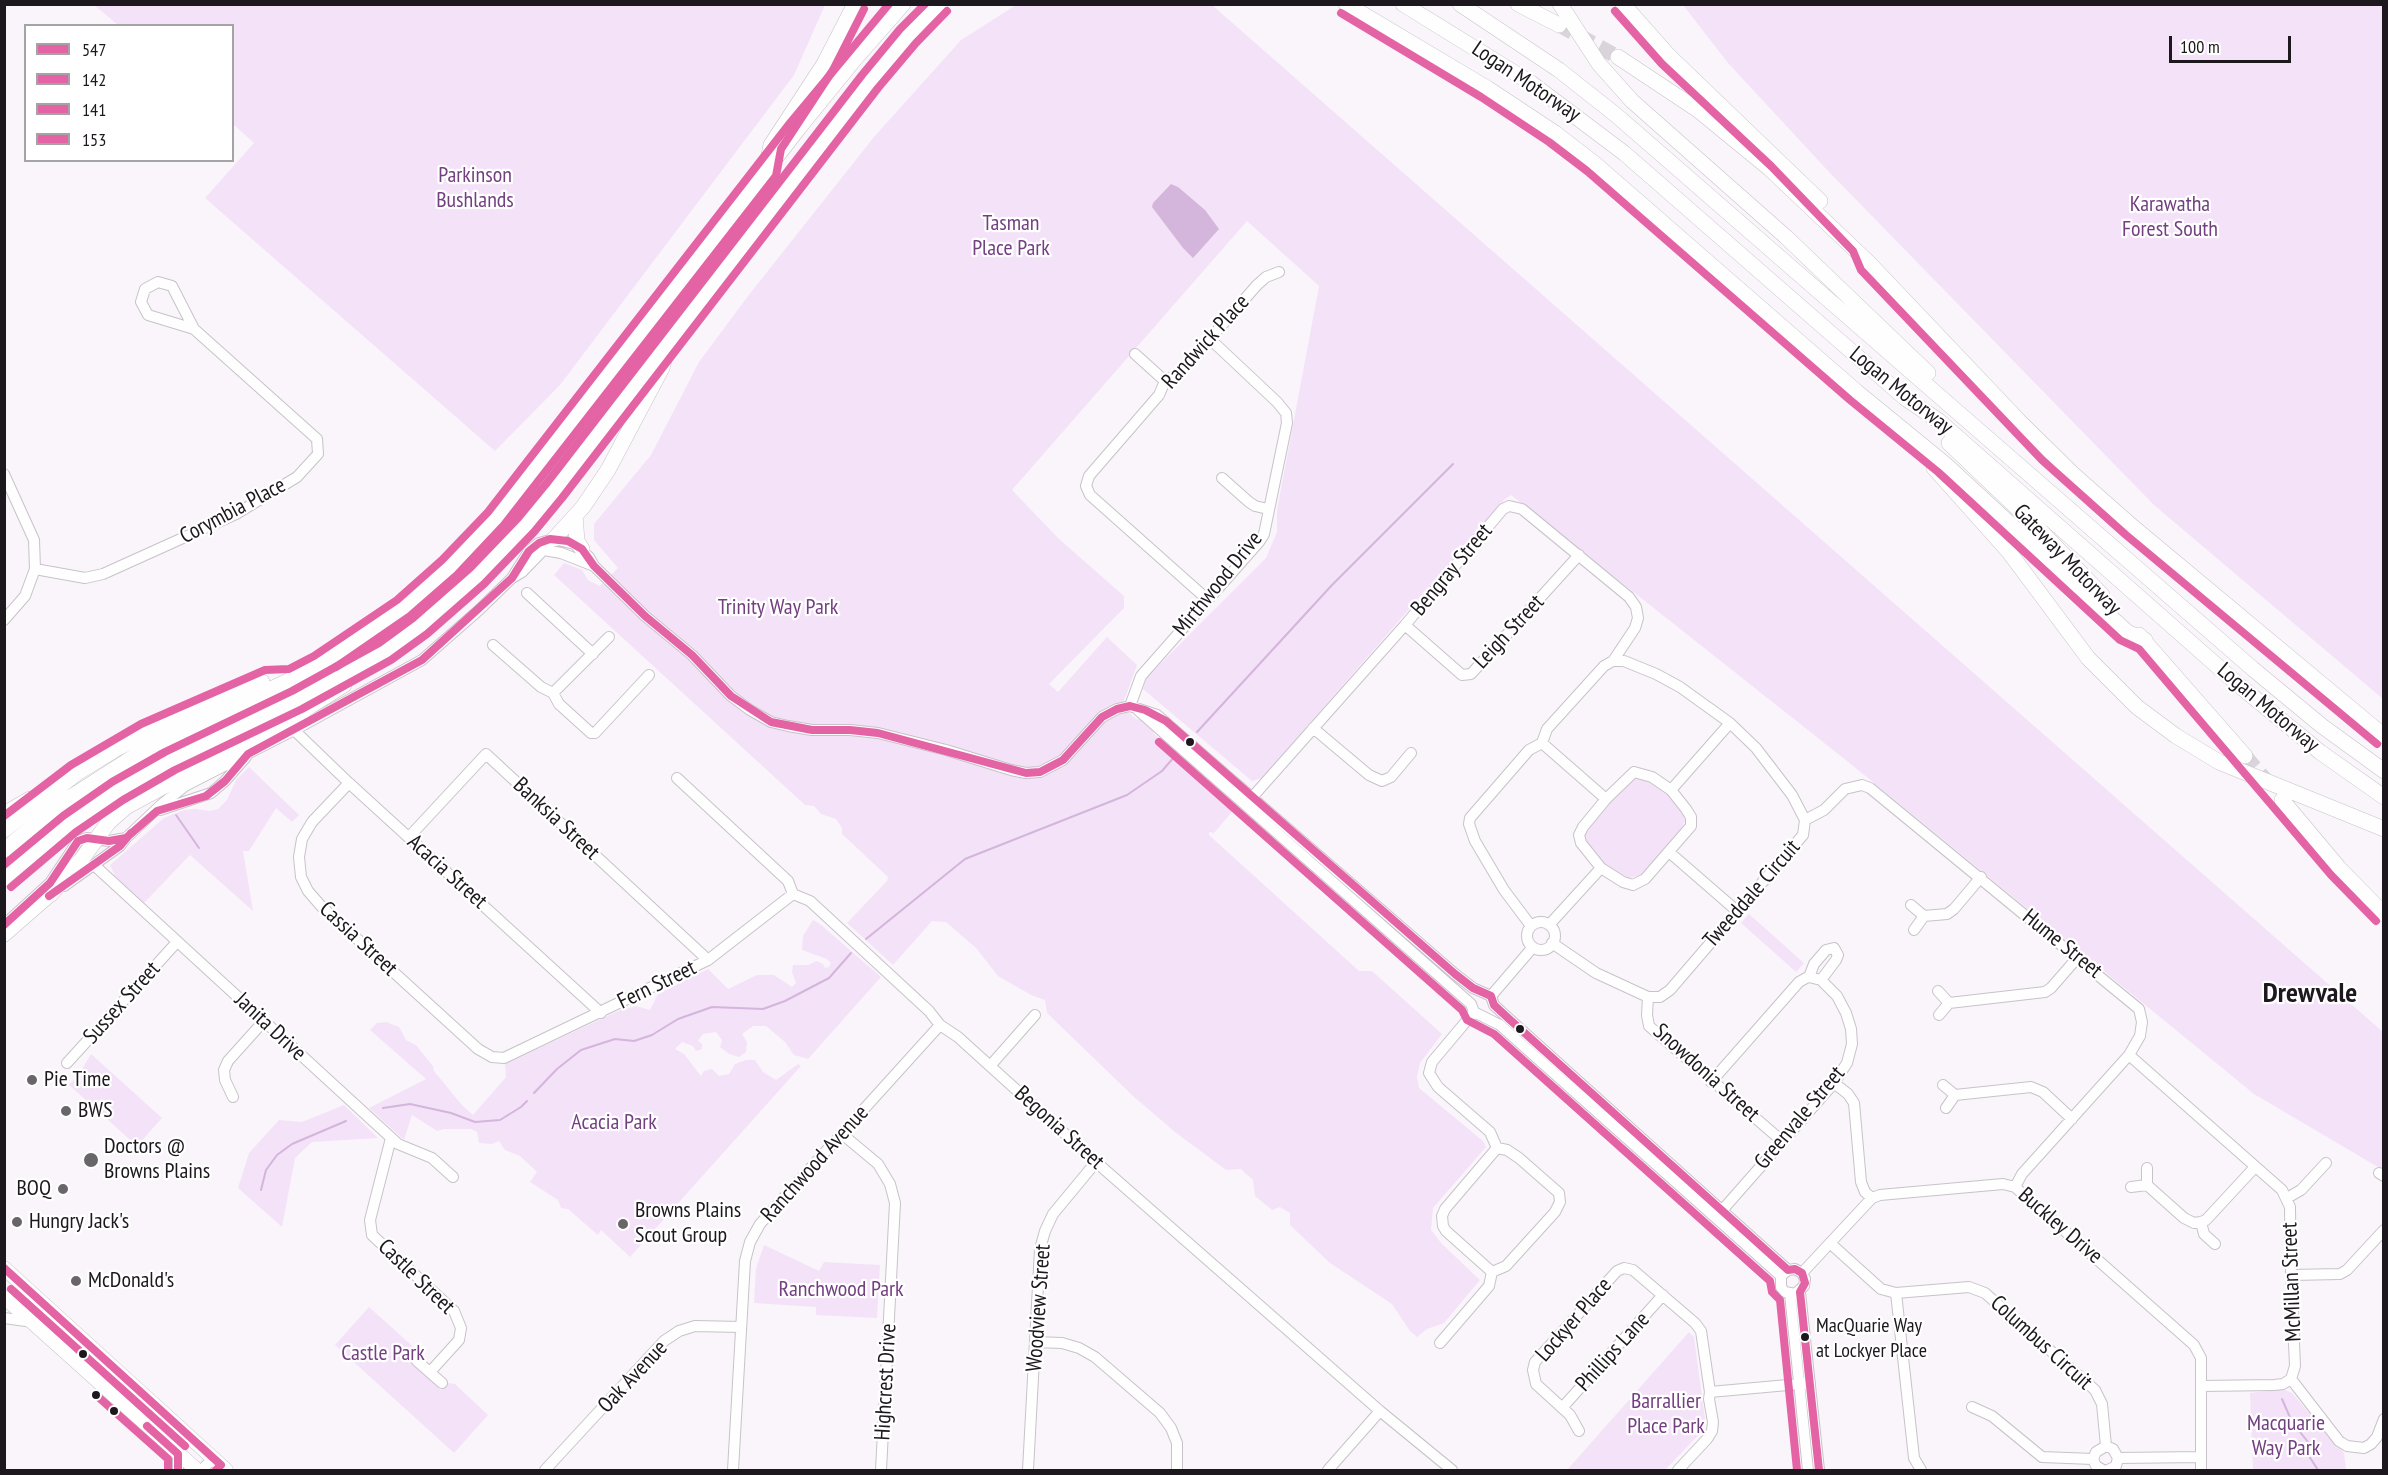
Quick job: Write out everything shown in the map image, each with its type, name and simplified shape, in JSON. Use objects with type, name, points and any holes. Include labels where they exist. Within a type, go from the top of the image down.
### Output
[{"type":"highway","points":[[767,170],[771,145],[824,64],[855,4]]},
{"type":"highway","points":[[4,850],[63,802],[127,761],[156,744],[292,679],[349,646],[403,608],[464,554],[512,500],[767,170],[854,60],[903,4]]},
{"type":"highway","points":[[4,879],[69,824],[126,786],[189,752],[307,695],[385,652],[450,602],[501,553],[533,517],[877,73],[940,4]]},
{"type":"highway","points":[[1347,4],[1506,100],[1594,163],[1857,392],[1947,480],[2009,552],[2072,640],[2102,674],[2137,707],[2176,736],[2219,762],[2384,829]]},
{"type":"highway","points":[[1361,4],[1371,19]]},
{"type":"highway","name":"Logan Motorway","points":[[1403,4],[1531,83],[1601,134],[1658,181],[1905,398],[1939,421],[2240,686],[2320,752],[2384,797]]},
{"type":"highway","name":"Logan Motorway","points":[[1460,4],[1559,70],[1616,115],[2262,676],[2322,726],[2384,771]]},
{"type":"highway","points":[[1518,4],[1562,11],[1599,64],[1632,101],[1772,224],[1923,368],[1993,430],[2011,459]]},
{"type":"highway","points":[[1623,4],[1669,56],[1778,159],[1862,244],[1869,263]]},
{"type":"highway","points":[[1618,57],[1698,110],[1737,140],[1809,203],[2073,474],[2142,535],[2384,736]]},
{"type":"highway","points":[[549,544],[575,516],[602,480],[662,368],[668,345]]},
{"type":"highway","points":[[1857,392],[1945,464],[2127,632],[2145,640]]},
{"type":"highway","name":"Gateway Motorway","points":[[1905,398],[1924,420],[2034,524],[2145,640],[2245,756]]},
{"type":"highway","points":[[575,516],[577,541],[582,549]]},
{"type":"highway","points":[[51,894],[108,824],[126,807],[318,703],[374,664],[385,652]]},
{"type":"highway","points":[[4,830],[77,773],[116,749],[174,720],[269,680],[292,679]]},
{"type":"highway","points":[[4,814],[60,780],[77,773]]},
{"type":"highway","points":[[2282,800],[2339,868],[2384,914]]},
{"type":"main road","points":[[4,935],[51,894]]},
{"type":"main road","points":[[10,1276],[219,1466]]},
{"type":"main road","points":[[4,1296],[197,1470]]},
{"type":"street","name":"Randwick Place","points":[[1208,600],[1090,495],[1086,486],[1089,476],[1159,395],[1165,381],[1180,373],[1257,285],[1279,272]]},
{"type":"street","name":"Corymbia Place","points":[[35,569],[85,578],[103,574],[236,514],[297,477],[318,454],[317,439],[194,329],[172,286],[158,282],[145,289],[141,302],[148,315],[194,329]]},
{"type":"street","name":"Mirthwood Drive","points":[[1130,706],[1141,676],[1264,534],[1287,423],[1286,413],[1210,339]]},
{"type":"street","points":[[1135,354],[1165,381]]},
{"type":"street","points":[[4,474],[34,540],[35,569],[25,596],[4,620]]},
{"type":"street","points":[[1221,478],[1255,506],[1269,508]]},
{"type":"street","name":"Bengray Street","points":[[1249,801],[1405,625],[1503,509],[1509,506],[1522,509],[1629,597],[1636,608],[1638,618],[1635,628],[1613,661]]},
{"type":"street","points":[[51,894],[120,846],[162,804],[185,786],[422,660],[512,578],[528,551],[538,543],[568,541],[582,549],[590,557],[594,566],[645,616],[692,655],[731,696],[750,710],[780,724],[812,730],[878,733],[946,750],[1011,770],[1040,772],[1062,760],[1102,717],[1117,709],[1130,706],[1144,714],[1455,974],[1489,998],[1785,1273]]},
{"type":"street","points":[[549,544],[555,551],[594,566]]},
{"type":"street","name":"Leigh Street","points":[[1405,625],[1462,675],[1471,674],[1579,555]]},
{"type":"street","points":[[527,593],[593,654]]},
{"type":"street","points":[[553,693],[609,637]]},
{"type":"street","points":[[494,645],[541,687],[553,693],[559,704],[591,734],[596,733],[649,675]]},
{"type":"street","points":[[1531,926],[1491,868],[1470,832],[1468,824],[1475,811],[1529,750],[1542,743],[1547,729],[1604,666],[1613,661]]},
{"type":"street","name":"Tweeddale Circuit","points":[[1613,661],[1624,661],[1664,678],[1730,723],[1756,748],[1776,772],[1792,795],[1805,820],[1803,835],[1670,990],[1660,997],[1648,997]]},
{"type":"street","points":[[1671,790],[1730,723]]},
{"type":"street","points":[[1313,728],[1369,775],[1382,781],[1390,777],[1411,753]]},
{"type":"street","name":"Acacia Street","points":[[294,730],[601,1013]]},
{"type":"street","points":[[1542,743],[1606,799]]},
{"type":"street","points":[[157,811],[206,796],[219,787],[248,754]]},
{"type":"street","name":"Banksia Street","points":[[409,837],[486,754],[708,960]]},
{"type":"street","points":[[1634,772],[1652,777],[1671,790],[1691,817],[1691,826],[1639,883],[1633,885],[1623,882],[1602,868],[1581,843],[1579,835],[1583,827],[1606,799],[1634,772]]},
{"type":"street","points":[[202,777],[214,781],[219,787]]},
{"type":"street","name":"Begonia Street","points":[[677,778],[789,881],[793,894],[810,901],[929,1011],[940,1025],[958,1037],[1096,1162],[1380,1411],[1452,1470]]},
{"type":"street","name":"Cassia Street","points":[[349,783],[312,822],[302,839],[298,857],[301,877],[308,891],[321,906],[478,1049],[492,1057],[509,1056]]},
{"type":"street","name":"Hume Street","points":[[1805,820],[1824,810],[1845,789],[1862,785],[1870,788],[2079,957],[2139,1009],[2142,1022],[2140,1036],[2129,1055],[2022,1174],[2015,1187]]},
{"type":"street","points":[[1249,801],[1476,1010],[1500,1025],[1719,1213]]},
{"type":"street","points":[[4,925],[50,883],[78,842],[87,838],[109,841],[126,838]]},
{"type":"street","points":[[1669,852],[1737,911]]},
{"type":"street","name":"Janita Drive","points":[[94,865],[391,1138],[404,1148],[423,1152],[453,1177]]},
{"type":"street","points":[[1549,925],[1602,868]]},
{"type":"street","points":[[1911,905],[1924,916],[1947,914],[1981,877]]},
{"type":"street","name":"Fern Street","points":[[509,1056],[708,960],[793,894]]},
{"type":"street","points":[[1914,930],[1924,916]]},
{"type":"street","points":[[1538,922],[1549,925],[1554,932],[1552,944],[1545,949],[1533,947],[1527,937],[1531,926],[1538,922]]},
{"type":"street","name":"Sussex Street","points":[[67,1063],[177,942]]},
{"type":"street","points":[[1552,944],[1596,973],[1648,997]]},
{"type":"street","points":[[1476,1010],[1489,1014],[1489,998],[1533,947]]},
{"type":"street","points":[[1939,1015],[1949,1003],[2045,992],[2079,957]]},
{"type":"street","name":"Greenvale Street","points":[[1712,1082],[1799,982],[1815,978],[1837,996],[1851,1029],[1852,1044],[1847,1063],[1834,1083],[1719,1213]]},
{"type":"street","points":[[1938,992],[1949,1003]]},
{"type":"street","name":"Snowdonia Street","points":[[1648,997],[1649,1026],[1782,1141]]},
{"type":"street","points":[[1476,1010],[1473,998],[1489,998]]},
{"type":"street","points":[[1476,1010],[1432,1062],[1429,1073],[1438,1087],[1490,1132],[1497,1148]]},
{"type":"street","points":[[990,1066],[1035,1015]]},
{"type":"street","points":[[233,1097],[225,1080],[224,1070],[228,1061],[264,1022]]},
{"type":"street","name":"Ranchwood Avenue","points":[[733,1470],[745,1261],[750,1242],[760,1224],[940,1025]]},
{"type":"street","name":"McMillan Street","points":[[2129,1055],[2287,1198],[2290,1207],[2295,1366],[2291,1379]]},
{"type":"street","points":[[1802,1273],[1872,1198],[1865,1192],[1861,1182],[1854,1103],[1848,1094],[1834,1083]]},
{"type":"street","points":[[1943,1085],[1955,1095],[2031,1087],[2043,1092],[2072,1119]]},
{"type":"street","points":[[1946,1108],[1955,1095]]},
{"type":"street","name":"Highcrest Drive","points":[[842,1134],[878,1164],[890,1184],[895,1203],[881,1470]]},
{"type":"street","name":"Castle Street","points":[[391,1138],[370,1220],[372,1235],[454,1311],[461,1328],[459,1340],[430,1372]]},
{"type":"street","points":[[1492,1272],[1506,1266],[1560,1202],[1559,1193],[1519,1158],[1507,1150],[1497,1148]]},
{"type":"street","points":[[1492,1272],[1446,1231],[1442,1216],[1444,1209],[1497,1148]]},
{"type":"street","name":"Woodview Street","points":[[1028,1470],[1040,1249],[1053,1214],[1096,1162]]},
{"type":"street","points":[[2287,1198],[2301,1190],[2326,1163]]},
{"type":"street","points":[[2147,1168],[2147,1185],[2184,1218],[2194,1223],[2206,1220],[2255,1167]]},
{"type":"street","name":"Buckley Drive","points":[[1872,1198],[2003,1184],[2015,1187],[2194,1345],[2201,1358],[2201,1470]]},
{"type":"street","points":[[2131,1187],[2147,1185]]},
{"type":"street","points":[[2201,1222],[2204,1234],[2215,1244]]},
{"type":"street","points":[[2291,1275],[2340,1274],[2347,1270],[2384,1230]]},
{"type":"street","points":[[1831,1244],[1881,1289],[1896,1293],[1914,1458],[1921,1470]]},
{"type":"street","name":"Lockyer Place","points":[[1579,1431],[1570,1415],[1536,1384],[1533,1370],[1535,1362],[1617,1271],[1624,1268],[1633,1270],[1695,1323],[1701,1331],[1710,1392],[1712,1431],[1678,1470]]},
{"type":"street","points":[[1785,1273],[1795,1269],[1802,1273],[1805,1283],[1795,1293]]},
{"type":"street","points":[[1440,1343],[1489,1286],[1492,1272]]},
{"type":"street","points":[[1785,1273],[1781,1287],[1795,1293]]},
{"type":"street","points":[[4,1296],[10,1276]]},
{"type":"street","name":"Columbus Circuit","points":[[1896,1293],[1969,1287],[1985,1293],[2095,1390],[2102,1404],[2106,1446]]},
{"type":"street","points":[[1795,1293],[1804,1383],[1808,1470]]},
{"type":"street","name":"Phillips Lane","points":[[1563,1408],[1663,1295]]},
{"type":"street","points":[[4,1318],[33,1322]]},
{"type":"street","name":"Oak Avenue","points":[[545,1470],[664,1341],[679,1330],[695,1326],[741,1327]]},
{"type":"street","points":[[1035,1342],[1062,1343],[1087,1353],[1160,1413],[1171,1428],[1176,1443],[1177,1470]]},
{"type":"street","points":[[417,1360],[442,1383]]},
{"type":"street","points":[[2201,1386],[2274,1385],[2283,1384],[2291,1379],[2339,1441],[2347,1446],[2364,1448],[2371,1444],[2377,1437],[2384,1419]]},
{"type":"street","points":[[1710,1392],[1804,1383]]},
{"type":"street","points":[[1804,1383],[1819,1470]]},
{"type":"street","points":[[1972,1407],[1992,1416],[2042,1457],[2093,1459]]},
{"type":"street","points":[[1328,1470],[1380,1411]]},
{"type":"street","points":[[2103,1470],[2096,1466],[2093,1459],[2096,1452],[2106,1446],[2113,1449],[2118,1458],[2116,1466],[2108,1470]]},
{"type":"street","points":[[178,1454],[178,1470]]},
{"type":"street","points":[[2118,1458],[2201,1456]]},
{"type":"street","points":[[202,1470],[219,1466]]},
{"type":"green space","name":"Parkinson Bushlands","points":[[94,5],[825,5],[794,75],[560,385],[495,451],[205,198],[254,143],[234,125],[234,24],[117,24]]},
{"type":"green space","name":"Tasman Place Park","points":[[1016,5],[1212,5],[2383,1032],[2383,1170],[2254,1094],[1852,765],[1511,495],[1505,499],[1262,778],[1252,781],[1143,689],[1147,677],[1266,558],[1277,532],[1277,510],[1319,286],[1247,221],[1012,490],[1059,539],[1124,596],[1124,608],[1049,684],[1058,692],[1107,637],[1137,665],[1122,706],[1136,719],[1142,720],[1154,734],[1236,807],[1214,833],[1209,832],[1209,835],[1359,971],[1372,971],[1442,1034],[1420,1063],[1417,1077],[1419,1088],[1483,1141],[1486,1147],[1433,1208],[1431,1230],[1442,1244],[1480,1280],[1444,1323],[1427,1329],[1417,1337],[1410,1331],[1392,1304],[1330,1263],[1290,1225],[1290,1213],[1280,1207],[1272,1210],[1255,1196],[1253,1180],[1241,1169],[1226,1170],[1175,1132],[1133,1096],[1047,1013],[1045,1000],[1031,995],[998,976],[976,948],[946,922],[932,921],[893,965],[847,923],[887,881],[888,877],[842,834],[842,828],[836,819],[821,814],[814,806],[805,805],[554,575],[564,563],[582,570],[588,580],[600,586],[618,568],[594,540],[594,524],[651,455],[699,362],[748,296],[874,137],[961,40]]},
{"type":"green space","name":"Karawatha Forest South","points":[[1683,5],[2383,5],[2383,699],[2154,505],[1830,173],[1728,63]]},
{"type":"green space","points":[[249,767],[299,815],[292,822],[276,808],[249,851],[243,851],[253,911],[190,855],[144,903],[115,876],[110,865],[164,818],[184,810],[218,809],[227,800],[236,780]]},
{"type":"green space","points":[[1642,776],[1664,791],[1683,810],[1685,821],[1679,833],[1641,875],[1629,878],[1608,867],[1586,842],[1585,835],[1586,828],[1632,778]]},
{"type":"green space","points":[[1749,914],[1804,963],[1796,972],[1741,923]]},
{"type":"green space","name":"Acacia Park","points":[[813,920],[881,977],[808,1059],[794,1055],[785,1042],[766,1026],[753,1026],[742,1034],[747,1042],[746,1052],[739,1057],[729,1054],[720,1047],[722,1040],[716,1032],[703,1034],[698,1041],[702,1044],[702,1049],[696,1051],[693,1046],[682,1042],[675,1049],[684,1054],[701,1076],[704,1071],[712,1069],[719,1076],[729,1074],[735,1064],[755,1060],[763,1072],[776,1080],[798,1064],[801,1066],[630,1257],[601,1230],[598,1235],[568,1209],[561,1208],[558,1200],[530,1182],[537,1172],[520,1156],[505,1150],[499,1141],[492,1144],[479,1143],[477,1132],[471,1129],[437,1131],[412,1115],[404,1140],[369,1108],[426,1079],[370,1030],[377,1023],[386,1022],[399,1027],[406,1040],[416,1045],[433,1066],[434,1071],[473,1115],[506,1077],[505,1064],[618,1011],[636,1006],[650,1010],[658,994],[708,969],[728,989],[757,975],[774,975],[792,987],[796,983],[792,972],[793,965],[808,965],[817,961],[825,968],[829,967],[831,963],[827,959],[802,950],[803,936]]},
{"type":"green space","points":[[91,1054],[162,1118],[137,1146],[69,1085]]},
{"type":"green space","points":[[344,1105],[378,1138],[312,1142],[295,1158],[282,1227],[238,1188],[249,1153],[279,1120],[302,1122]]},
{"type":"green space","name":"Ranchwood Park","points":[[764,1245],[819,1271],[824,1262],[880,1265],[877,1318],[816,1315],[816,1307],[754,1303],[756,1268]]},
{"type":"green space","name":"Castle Park","points":[[369,1307],[419,1352],[410,1361],[441,1390],[448,1383],[455,1384],[488,1415],[454,1453],[335,1345]]},
{"type":"green space","name":"Barrallier Place Park","points":[[1689,1332],[1694,1337],[1705,1419],[1703,1430],[1665,1470],[1567,1470]]},
{"type":"green space","name":"Macquarie Way Park","points":[[2283,1389],[2292,1393],[2344,1453],[2346,1470],[2253,1470],[2250,1393]]},
{"type":"shaded area","points":[[1171,184],[1178,187],[1205,210],[1219,229],[1193,258],[1152,207]]},
{"type":"waterway","points":[[1197,732],[1332,585],[1453,464]]},
{"type":"waterway","points":[[866,939],[965,859],[1127,795],[1162,771],[1175,756]]},
{"type":"waterway","points":[[176,815],[199,848]]},
{"type":"waterway","points":[[534,1093],[557,1069],[581,1050],[615,1039],[634,1041],[652,1035],[678,1019],[712,1007],[763,1009],[785,1001],[829,978],[851,953]]},
{"type":"waterway","points":[[383,1108],[410,1104],[451,1113],[475,1122],[500,1120],[527,1101]]},
{"type":"waterway","points":[[261,1190],[266,1170],[277,1155],[292,1144],[346,1121]]},
{"type":"waterway","points":[[2282,1399],[2292,1422],[2308,1442],[2307,1453],[2318,1470]]},
{"type":"tunnel","points":[[1559,25],[1618,57]]},
{"type":"tunnel","points":[[2245,756],[2269,784]]},
{"type":"transit line","name":"141","points":[[4,816],[71,765],[141,724],[265,670],[289,669],[314,656],[397,600],[442,560],[488,512],[790,123],[889,4]]},
{"type":"transit line","name":"141","points":[[4,865],[63,816],[112,782],[165,752],[292,691],[379,643],[413,618],[470,568],[518,518],[546,484],[862,75],[900,29],[925,4]]},
{"type":"transit line","name":"142","points":[[336,667],[410,616],[457,575],[504,525],[776,176],[781,149],[833,70],[864,9]]},
{"type":"transit line","name":"142","points":[[11,887],[76,832],[123,800],[175,770],[302,709],[391,660],[427,634],[484,584],[534,532],[562,498],[878,88],[947,11]]},
{"type":"transit line","name":"142","points":[[1615,11],[1662,64],[1771,166],[1853,251],[1861,270],[2042,460],[2126,535],[2377,744]]},
{"type":"transit line","name":"142","points":[[1341,13],[1481,97],[1549,142],[1587,171],[1850,400],[1938,472],[2120,640],[2139,649],[2331,875],[2376,921]]},
{"type":"transit line","name":"547","points":[[4,925],[50,883],[78,841],[87,838],[109,841],[126,838],[157,811],[206,796],[225,781],[248,754],[422,660],[512,578],[529,551],[539,543],[550,539],[568,541],[582,549],[594,566],[645,616],[692,655],[731,696],[771,722],[812,730],[878,733],[1026,773],[1040,772],[1063,760],[1102,717],[1117,709],[1130,706],[1145,710],[1166,721],[1455,974],[1473,988],[1491,996],[1494,1005],[1508,1018],[1788,1270],[1795,1269],[1802,1273],[1805,1283],[1800,1292],[1819,1470]]},
{"type":"transit line","name":"153","points":[[1159,742],[1462,1010],[1467,1020],[1494,1034],[1770,1281],[1772,1292],[1780,1300],[1797,1470]]},
{"type":"transit line","name":"547","points":[[49,896],[120,846],[131,833]]},
{"type":"transit line","name":"547","points":[[4,1268],[221,1465],[216,1470]]},
{"type":"transit line","name":"141","points":[[11,1289],[185,1446]]},
{"type":"transit line","name":"142","points":[[96,1395],[168,1459],[168,1470]]},
{"type":"transit line","name":"547","points":[[147,1426],[178,1454],[178,1470]]},
{"type":"place","name":"Pie Time","points":[[32,1080]]},
{"type":"place","name":"BWS","points":[[66,1111]]},
{"type":"place","name":"Doctors @ Browns Plains","points":[[91,1160]]},
{"type":"place","name":"BOQ","points":[[63,1189]]},
{"type":"place","name":"Hungry Jack's","points":[[17,1222]]},
{"type":"place","name":"Browns Plains Scout Group","points":[[623,1224]]},
{"type":"place","name":"McDonald's","points":[[76,1281]]},
{"type":"place","name":"MacQuarie Way at Lockyer Place","points":[[1805,1337]]},
{"type":"district","name":"Drewvale","points":[[2310,994]]},
{"type":"park label","name":"Trinity Way Park","points":[[778,608]]}]
